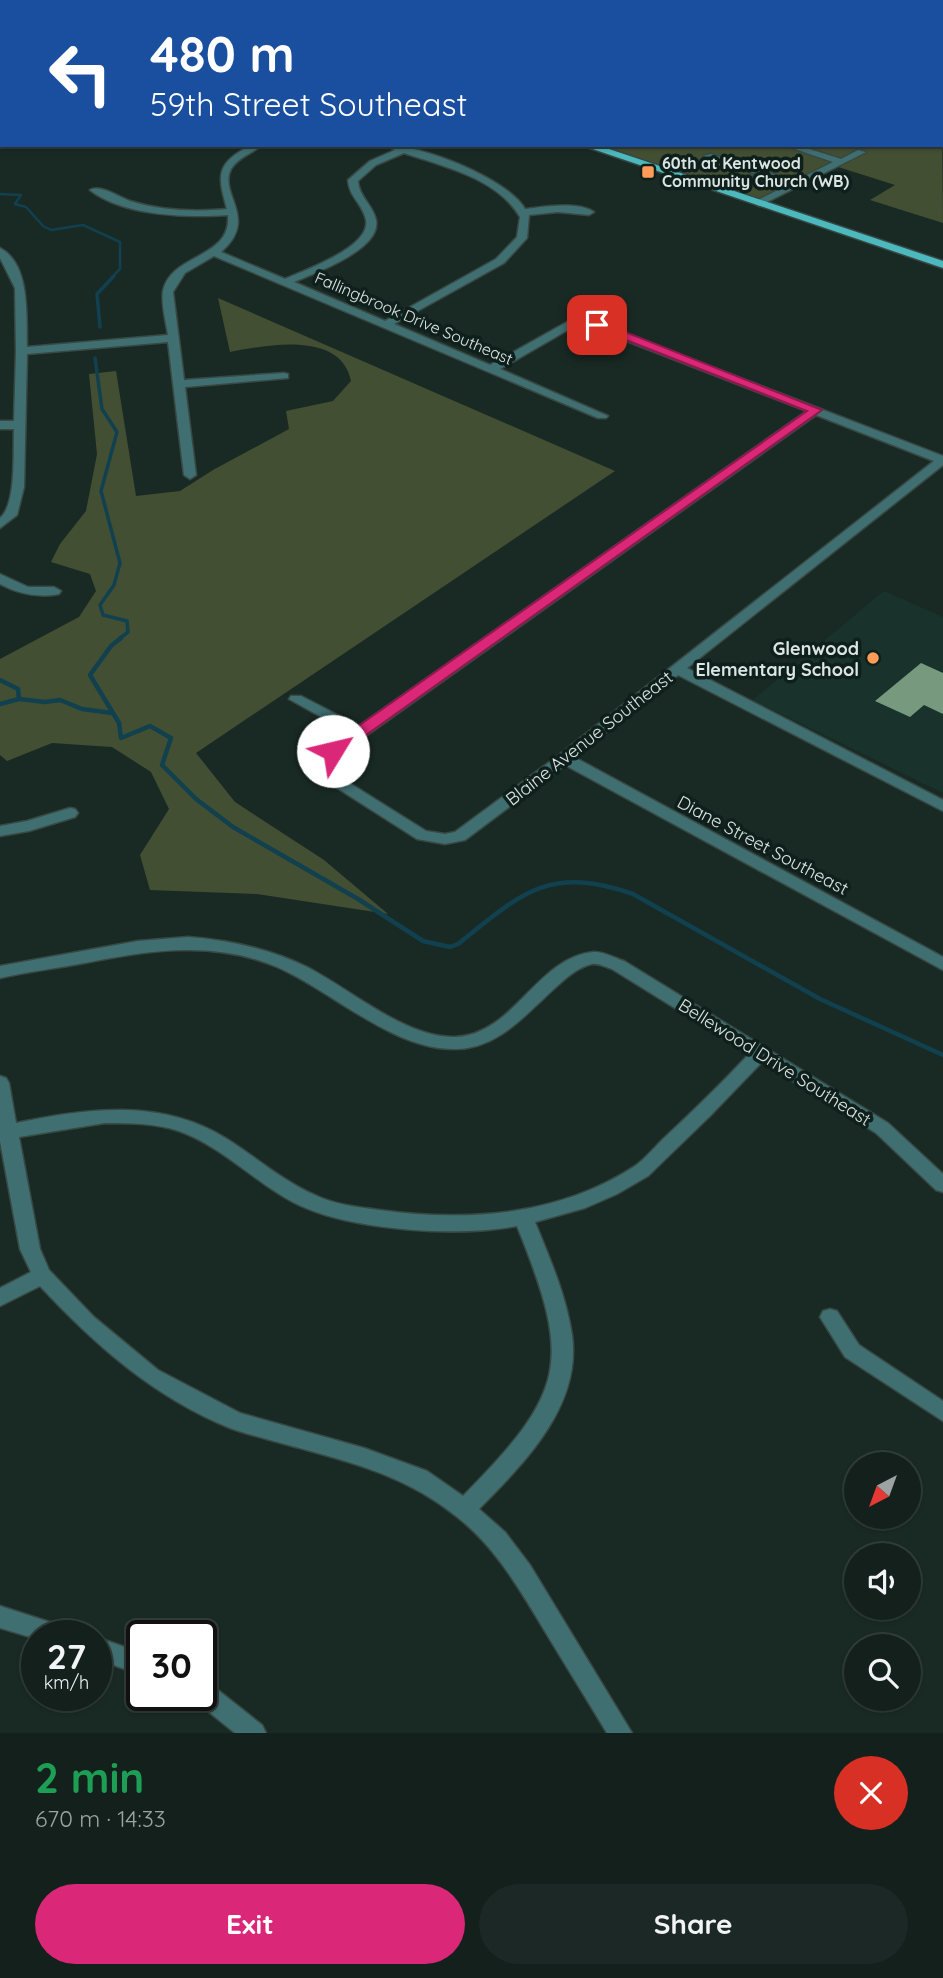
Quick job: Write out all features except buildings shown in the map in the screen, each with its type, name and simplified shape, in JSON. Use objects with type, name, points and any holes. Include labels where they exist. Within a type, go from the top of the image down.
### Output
[{"type":"main road","points":[[592,147],[943,265]]},
{"type":"street","points":[[190,475],[168,292],[175,277],[213,252],[230,237],[234,224],[224,179],[225,170],[232,159],[254,147]]},
{"type":"street","points":[[387,324],[485,271],[513,251],[527,228],[524,212],[500,186],[395,147]]},
{"type":"street","points":[[793,147],[842,162]]},
{"type":"street","points":[[286,282],[359,247],[370,236],[373,228],[371,217],[352,192],[352,180],[373,163],[402,150]]},
{"type":"street","points":[[759,203],[861,152]]},
{"type":"street","points":[[708,156],[795,184]]},
{"type":"street","points":[[95,190],[120,202],[151,211],[179,215],[231,212]]},
{"type":"street","points":[[524,212],[566,209],[589,212]]},
{"type":"street","points":[[0,251],[11,266],[20,288],[22,351],[18,487],[11,514],[0,524]]},
{"type":"street","name":"Fallingbrook Drive Southeast","points":[[213,252],[602,415]]},
{"type":"street","points":[[494,368],[559,330],[571,324],[582,323],[615,331],[943,460]]},
{"type":"street","points":[[22,351],[173,338]]},
{"type":"street","points":[[181,384],[284,376]]},
{"type":"street","points":[[296,699],[359,732],[816,410]]},
{"type":"street","points":[[0,425],[20,425]]},
{"type":"street","name":"Blaine Avenue Southeast","points":[[359,732],[333,751],[325,765],[328,776],[342,788],[422,835],[445,839],[460,836],[482,822],[943,460]]},
{"type":"street","points":[[0,578],[20,590],[36,593],[54,591]]},
{"type":"street","points":[[677,669],[762,709],[835,751],[943,806]]},
{"type":"street","name":"Diane Street Southeast","points":[[564,758],[943,964]]},
{"type":"street","points":[[0,831],[29,827],[70,813]]},
{"type":"street","name":"Bellewood Drive Southeast","points":[[0,972],[160,943],[208,945],[261,954],[286,964],[407,1030],[433,1041],[457,1044],[484,1038],[505,1024],[578,963],[595,958],[618,965],[882,1128],[943,1185]]},
{"type":"street","points":[[4,1133],[97,1116],[161,1119],[205,1136],[258,1172],[323,1207],[406,1222],[453,1225],[524,1219],[594,1195],[642,1170],[686,1130],[761,1052]]},
{"type":"street","points":[[0,1083],[4,1133],[30,1249],[42,1275],[98,1332],[151,1376],[194,1401],[236,1421],[364,1457],[419,1478],[464,1509],[498,1539],[522,1572],[620,1733]]},
{"type":"street","points":[[464,1509],[519,1453],[542,1421],[557,1393],[563,1367],[557,1305],[524,1219]]},
{"type":"street","points":[[0,1298],[42,1275]]},
{"type":"street","points":[[830,1317],[852,1351],[943,1412]]},
{"type":"street","points":[[0,1617],[21,1622]]},
{"type":"street","points":[[217,1704],[254,1733]]},
{"type":"shaded area","points":[[603,147],[942,147],[943,223],[870,200],[895,185],[832,165],[765,203]]},
{"type":"shaded area","points":[[218,298],[615,471],[196,753],[235,802],[324,860],[388,914],[257,894],[150,890],[140,855],[169,809],[151,772],[112,747],[52,743],[7,761],[0,755],[0,659],[79,617],[96,591],[90,574],[51,562],[60,544],[86,511],[97,454],[89,374],[116,371],[136,496],[180,491],[289,429],[286,411],[333,401],[351,381],[344,365],[333,354],[318,348],[281,345],[230,352]]},
{"type":"shaded area","name":"Glenwood Elementary School","points":[[884,591],[943,617],[943,793],[753,700]]},
{"type":"waterway","points":[[0,194],[21,195],[15,204],[26,207],[43,226],[51,230],[83,225],[120,242],[120,269],[112,277]]},
{"type":"waterway","points":[[100,327],[97,294],[114,276]]},
{"type":"waterway","points":[[95,358],[102,409],[117,432],[101,491],[120,563],[114,585],[100,605],[103,615],[127,621],[128,632],[119,639]]},
{"type":"waterway","points":[[121,638],[111,646],[90,675],[119,723],[121,738],[150,726],[171,738],[162,765],[196,799],[233,827],[358,899],[423,941],[450,947],[458,944],[500,911],[538,889],[579,882],[604,886],[633,894],[820,999],[943,1055]]},
{"type":"waterway","points":[[0,680],[18,689],[19,699]]},
{"type":"waterway","points":[[0,704],[19,699]]},
{"type":"waterway","points":[[19,699],[45,702],[60,700],[82,709],[112,713]]},
{"type":"place","name":"60th at Kentwood Community Church (WB)","points":[[648,172]]},
{"type":"place","name":"Glenwood Elementary School","points":[[873,658]]},
{"type":"route","points":[[333,751],[816,410],[597,325]]}]
